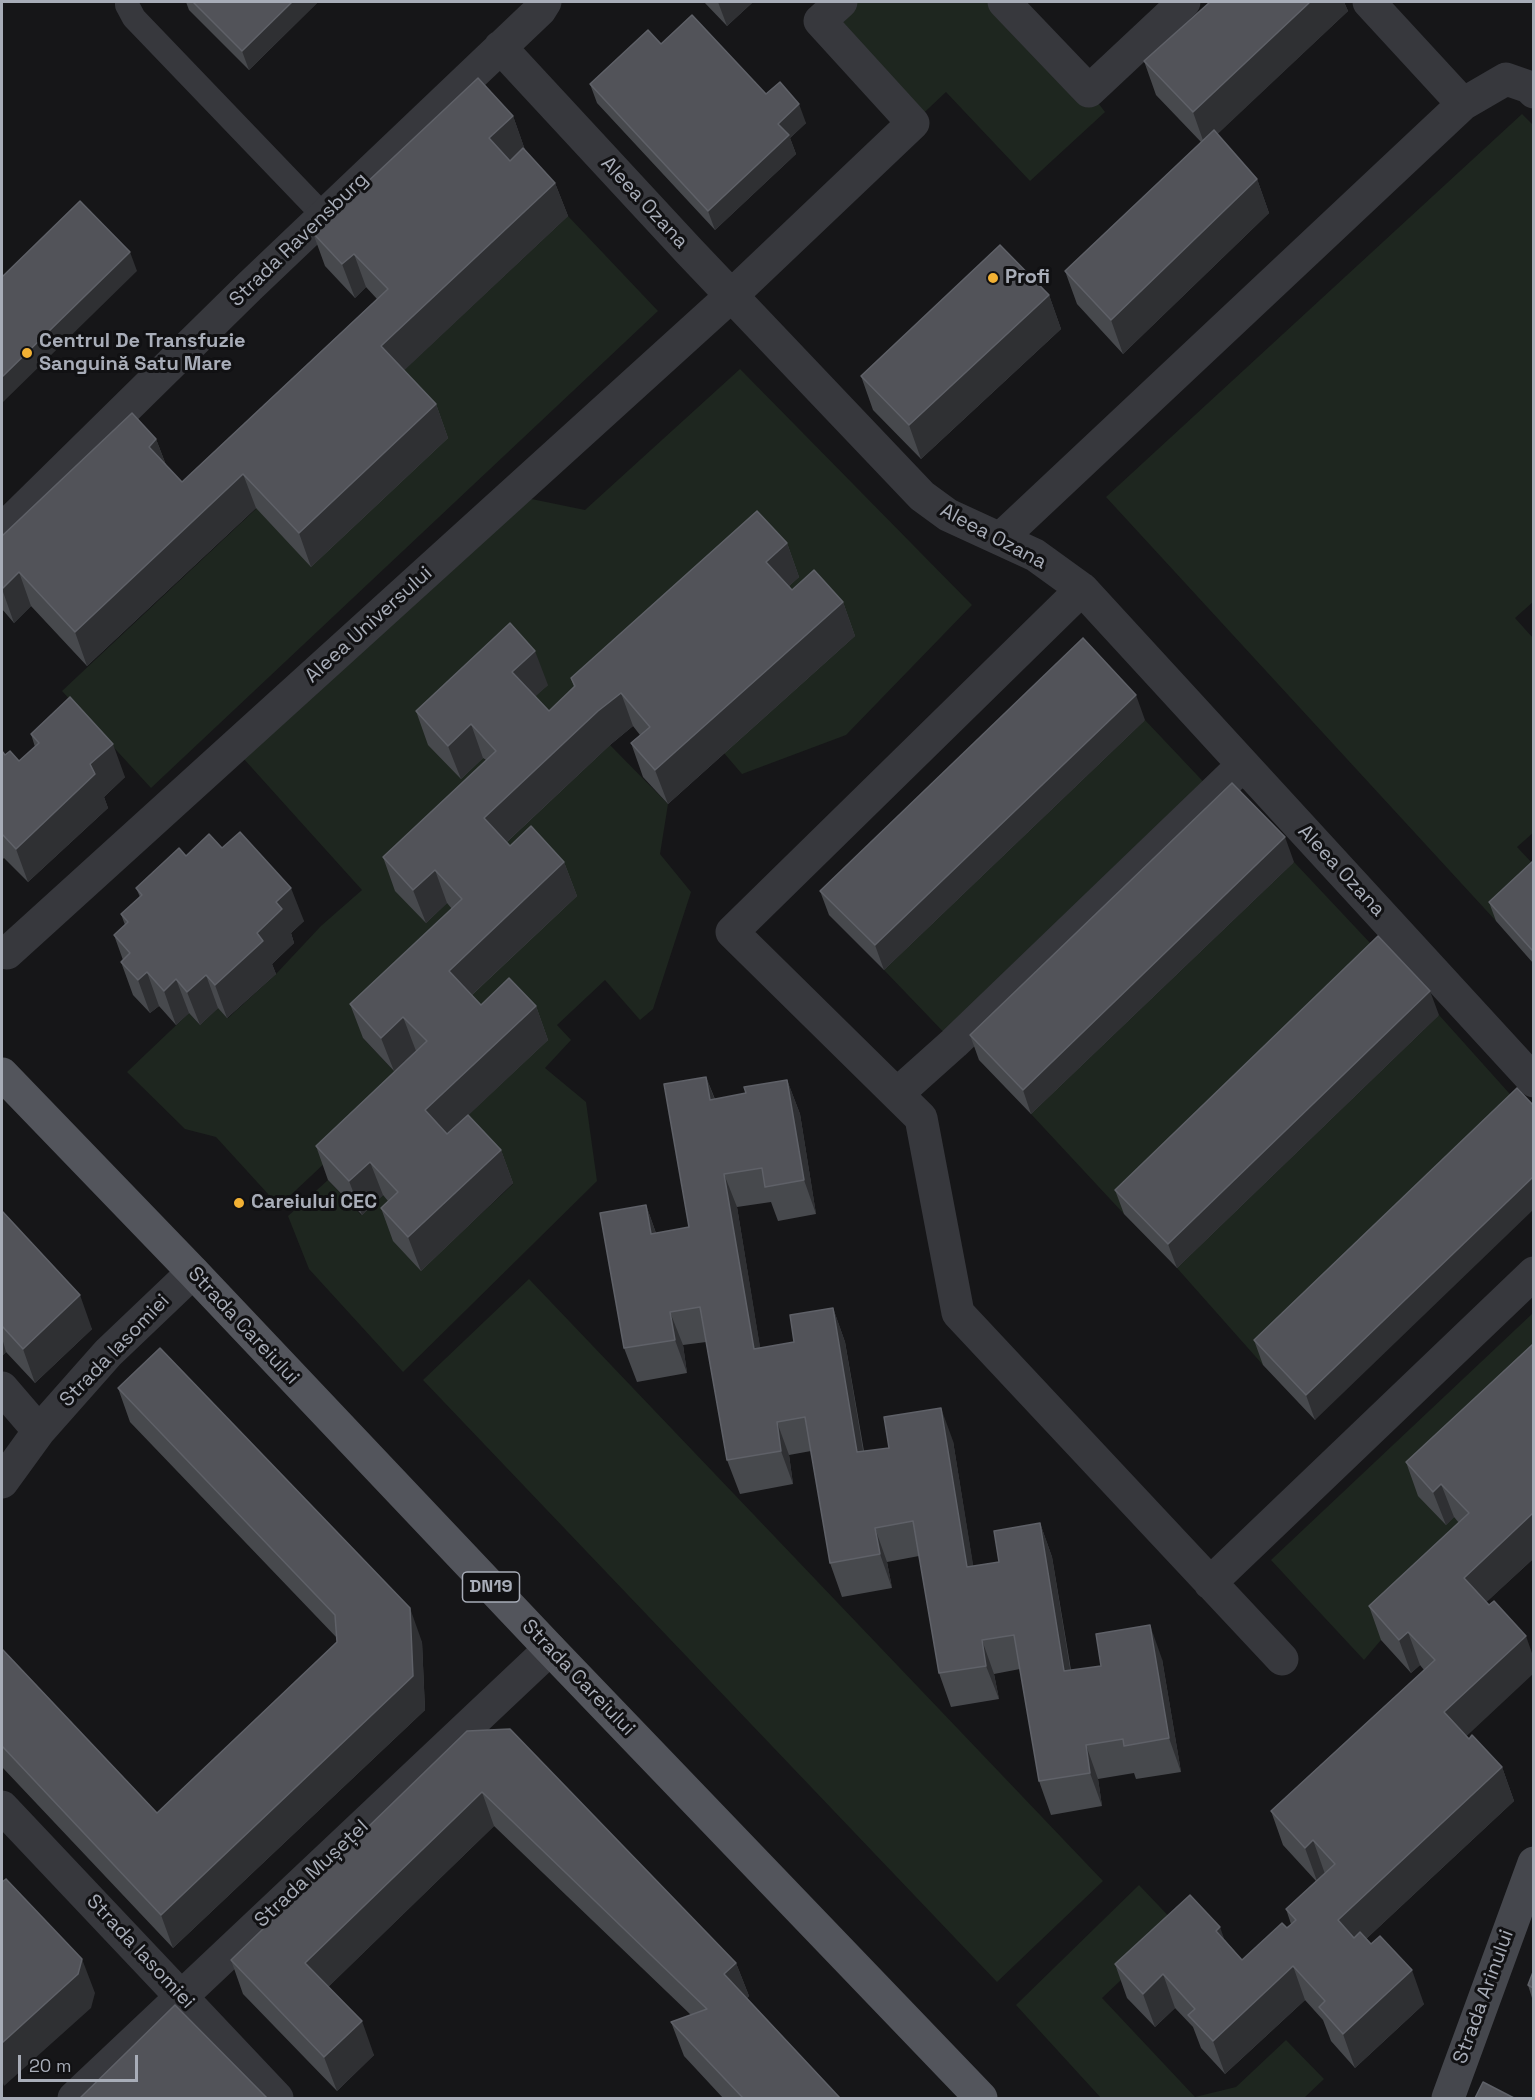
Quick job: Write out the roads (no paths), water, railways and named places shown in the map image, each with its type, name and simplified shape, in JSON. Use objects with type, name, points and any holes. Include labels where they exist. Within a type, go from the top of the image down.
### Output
[{"type":"main road","name":"Strada Careiului","points":[[2,1074],[981,2098]]},
{"type":"street","name":"Strada Ravensburg","points":[[2,530],[324,216],[540,10],[545,2]]},
{"type":"street","name":"Aleea Universului","points":[[7,953],[731,296],[913,123],[820,21],[841,2]]},
{"type":"street","points":[[1004,2],[1089,91],[1184,2]]},
{"type":"street","points":[[1369,2],[1463,104]]},
{"type":"street","name":"Aleea Ozana","points":[[500,47],[731,296],[922,496],[948,515],[1035,555],[1082,589],[1533,1081]]},
{"type":"street","points":[[1001,538],[1463,104],[1506,79],[1529,87],[1533,92]]},
{"type":"street","points":[[1082,589],[732,932],[921,1118],[958,1313],[1282,1659]]},
{"type":"street","points":[[897,1094],[954,1043],[1243,765]]},
{"type":"street","name":"Strada Iasomiei","points":[[2,1482],[39,1431],[108,1353],[193,1272]]},
{"type":"street","points":[[1210,1583],[1533,1273]]},
{"type":"street","points":[[2,1388],[39,1431]]},
{"type":"street","name":"Strada Mușețel","points":[[74,2098],[550,1649]]},
{"type":"street","name":"Strada Iasomiei","points":[[2,1807],[277,2098]]},
{"type":"street","name":"Strada Arinului","points":[[1448,2098],[1533,1863]]},
{"type":"lane","points":[[127,2],[134,18],[324,216]]},
{"type":"place","name":"Profi","points":[[993,278]]},
{"type":"place","name":"Centrul De Transfuzie Sanguină Satu Mare","points":[[27,353]]},
{"type":"place","name":"Careiului CEC","points":[[239,1203]]}]
